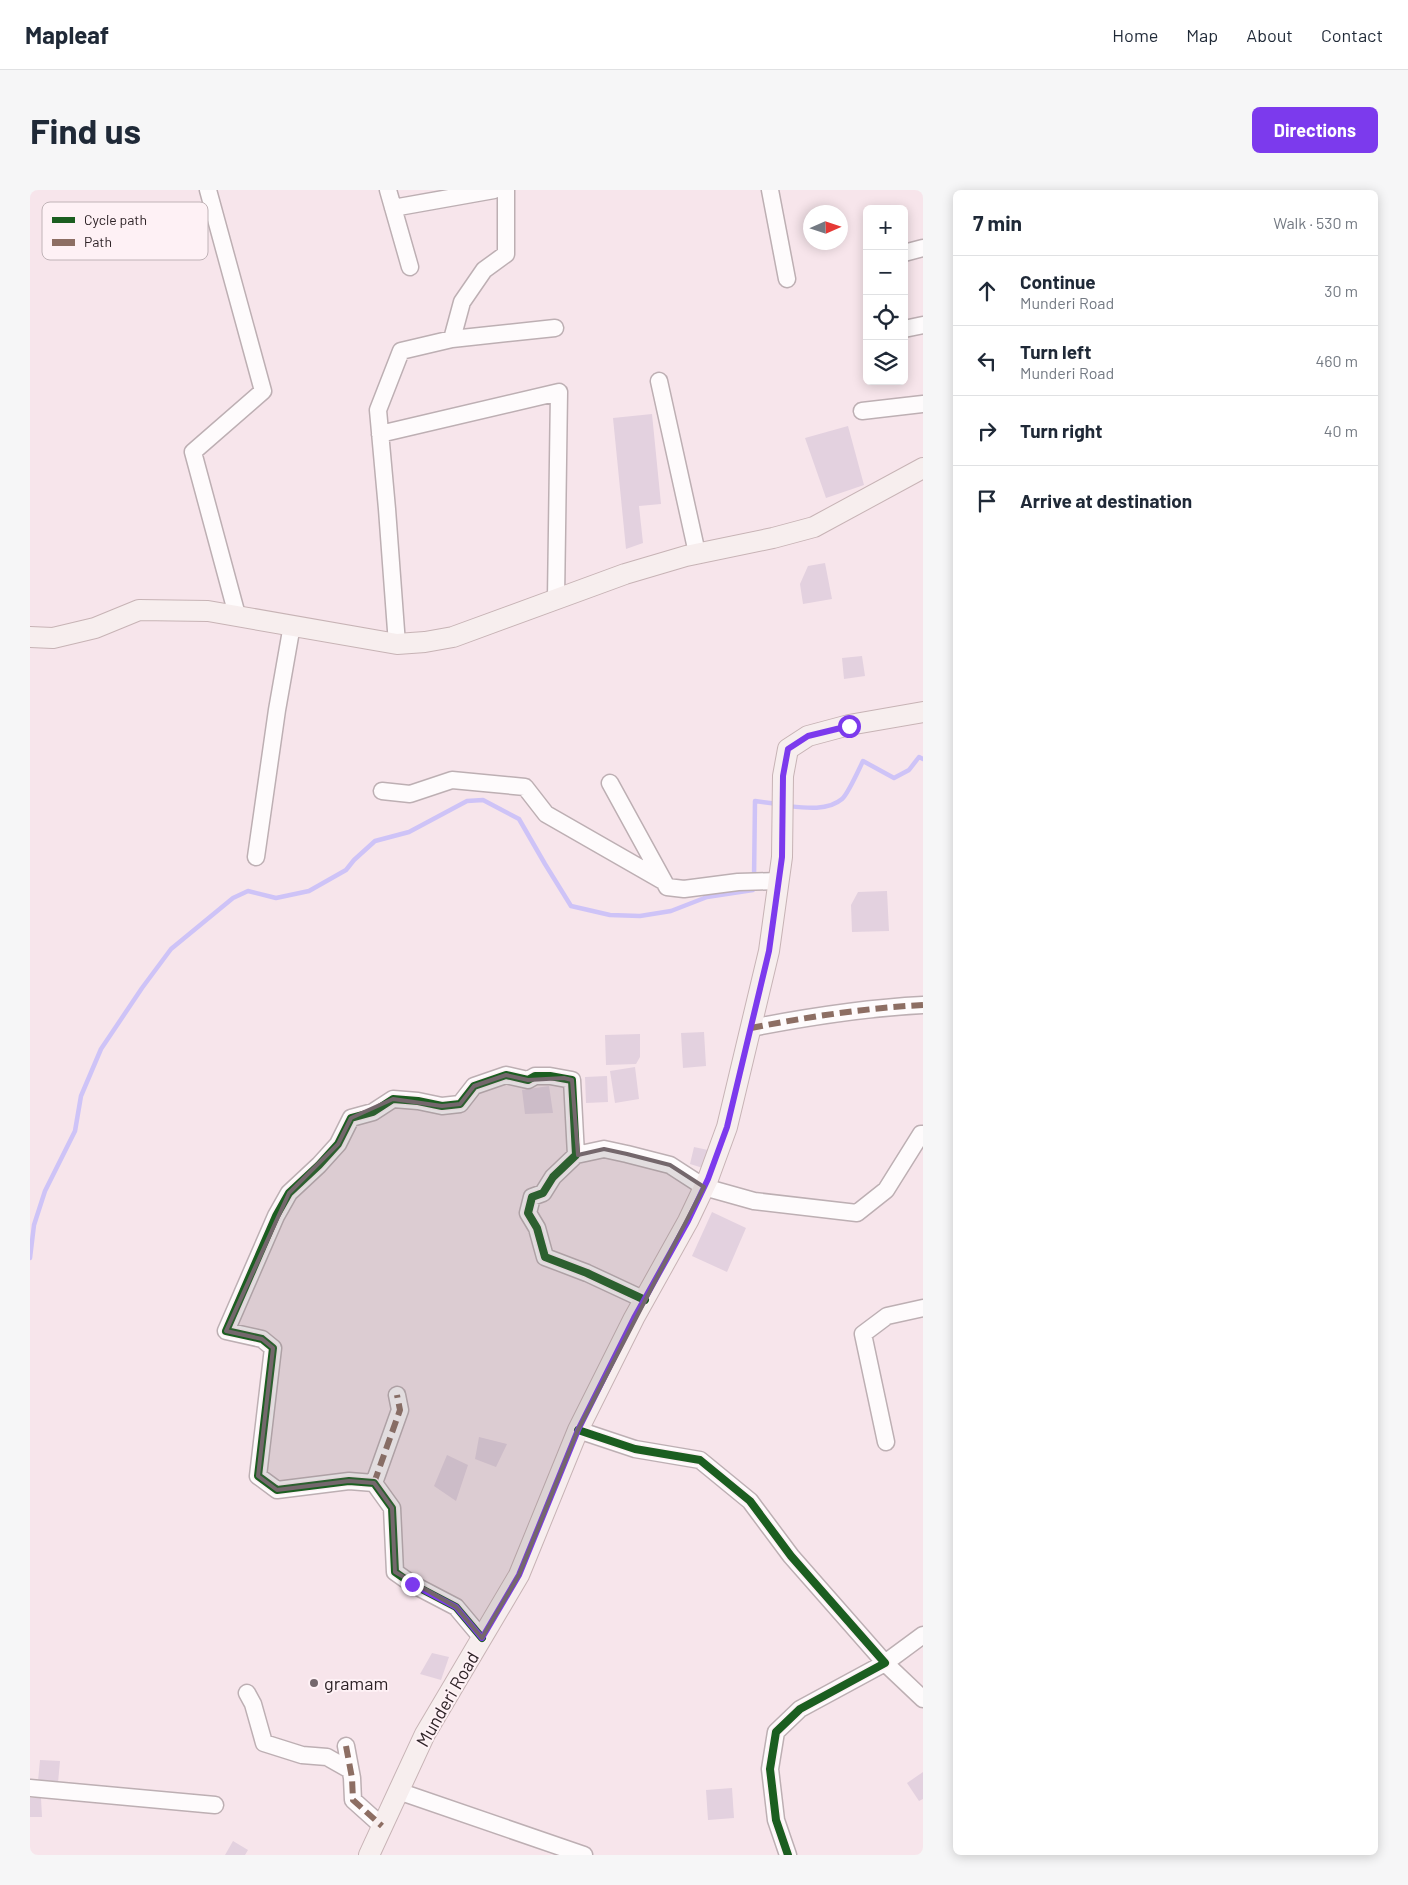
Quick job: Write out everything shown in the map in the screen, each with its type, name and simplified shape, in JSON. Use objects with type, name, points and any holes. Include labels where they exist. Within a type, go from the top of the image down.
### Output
[{"type":"main road","points":[[30,637],[53,638],[95,628],[139,610],[208,611],[397,644],[453,637],[625,574],[697,553],[773,538],[814,527],[923,468]]},
{"type":"main road","name":"Munderi Road","points":[[369,1855],[426,1734],[519,1575],[578,1430],[688,1221],[704,1187],[727,1127],[769,951],[771,882],[782,857],[783,776],[788,749],[808,736],[923,712]]},
{"type":"street","points":[[208,190],[262,391],[193,452],[237,615]]},
{"type":"street","points":[[388,190],[410,267]]},
{"type":"street","points":[[393,208],[494,190]]},
{"type":"street","points":[[452,339],[462,302],[484,270],[506,254],[506,190]]},
{"type":"street","points":[[770,190],[787,279]]},
{"type":"street","points":[[908,252],[923,248]]},
{"type":"street","points":[[908,328],[923,325]]},
{"type":"street","points":[[397,644],[378,410],[401,350],[452,339],[555,328]]},
{"type":"street","points":[[659,381],[697,553]]},
{"type":"street","points":[[380,434],[559,392],[556,599]]},
{"type":"street","points":[[862,411],[923,404]]},
{"type":"street","points":[[256,857],[277,710],[292,625]]},
{"type":"street","points":[[382,791],[410,794],[452,780],[524,787],[546,814],[663,881]]},
{"type":"street","points":[[610,783],[667,887],[684,889],[744,881],[771,882]]},
{"type":"street","points":[[751,1028],[880,1007],[923,1005]]},
{"type":"street","points":[[482,1638],[456,1607],[412,1584],[395,1572],[392,1508],[374,1483],[349,1481],[277,1490],[258,1476],[273,1348],[262,1338],[226,1331],[276,1216],[289,1193],[338,1144],[351,1118],[373,1112],[393,1099],[418,1101],[442,1106],[460,1104],[474,1086],[506,1075],[528,1080],[535,1076],[550,1076],[572,1080],[576,1155]]},
{"type":"street","points":[[645,1300],[587,1273],[545,1257],[537,1228],[528,1213],[532,1197],[543,1193],[553,1177],[576,1155],[604,1150],[627,1154],[670,1165],[704,1187],[754,1200],[857,1213],[886,1190],[921,1134],[923,1134]]},
{"type":"street","points":[[886,1442],[863,1334],[887,1316],[923,1308]]},
{"type":"street","points":[[374,1483],[400,1410],[397,1395]]},
{"type":"street","points":[[578,1430],[634,1449],[700,1460],[750,1501],[791,1556],[885,1663],[923,1699]]},
{"type":"street","points":[[788,1855],[776,1820],[770,1769],[776,1732],[800,1709],[885,1663],[923,1635]]},
{"type":"street","points":[[247,1693],[254,1704],[264,1743],[302,1755],[327,1757],[350,1770]]},
{"type":"street","points":[[346,1746],[353,1800],[382,1826]]},
{"type":"street","points":[[30,1788],[215,1804]]},
{"type":"street","points":[[398,1792],[584,1855]]},
{"type":"highlighted area","points":[[506,1075],[528,1080],[564,1078],[572,1080],[578,1155],[604,1149],[627,1154],[670,1165],[704,1187],[578,1430],[519,1575],[482,1638],[456,1607],[395,1572],[392,1508],[374,1483],[349,1481],[277,1490],[258,1476],[273,1348],[262,1339],[226,1331],[289,1193],[338,1144],[351,1118],[393,1099],[442,1106],[460,1104],[474,1086]]},
{"type":"building","points":[[652,414],[661,504],[639,506],[643,543],[626,549],[613,418]]},
{"type":"building","points":[[848,426],[864,485],[826,498],[805,438]]},
{"type":"building","points":[[825,563],[832,599],[803,604],[800,584],[808,566]]},
{"type":"building","points":[[862,656],[865,676],[844,679],[842,658]]},
{"type":"building","points":[[887,891],[889,931],[852,932],[851,905],[858,892]]},
{"type":"building","points":[[704,1032],[706,1066],[683,1068],[681,1033]]},
{"type":"building","points":[[640,1034],[640,1057],[636,1064],[606,1065],[605,1035]]},
{"type":"building","points":[[635,1067],[639,1099],[615,1103],[610,1071]]},
{"type":"building","points":[[607,1076],[608,1102],[586,1103],[585,1077]]},
{"type":"building","points":[[549,1086],[553,1113],[525,1114],[522,1090]]},
{"type":"building","points":[[694,1147],[708,1150],[703,1168],[690,1164]]},
{"type":"building","points":[[712,1212],[746,1228],[727,1272],[692,1256]]},
{"type":"building","points":[[479,1437],[507,1444],[496,1467],[475,1459]]},
{"type":"building","points":[[447,1455],[468,1465],[456,1501],[434,1486]]},
{"type":"building","points":[[432,1653],[449,1657],[441,1680],[420,1674]]},
{"type":"building","points":[[40,1760],[60,1761],[58,1783],[38,1781]]},
{"type":"building","points":[[923,1772],[923,1799],[919,1801],[907,1783]]},
{"type":"building","points":[[732,1788],[734,1818],[708,1820],[706,1790]]},
{"type":"building","points":[[30,1798],[41,1798],[42,1817],[30,1817]]},
{"type":"building","points":[[233,1841],[248,1850],[245,1855],[225,1855]]},
{"type":"waterway","points":[[788,806],[816,808],[836,803],[847,792],[863,761],[894,778],[909,770],[919,757],[923,759]]},
{"type":"waterway","points":[[30,1258],[34,1225],[45,1191],[75,1131],[81,1096],[101,1049],[171,949],[233,898],[248,891],[276,898],[309,891],[346,870],[375,841],[409,832],[467,801],[483,800],[519,819],[571,906],[610,915],[640,916],[671,911],[707,897],[753,890],[754,887]]},
{"type":"waterway","points":[[754,879],[755,801],[778,804]]},
{"type":"marked path","points":[[751,1028],[880,1008],[923,1005]]},
{"type":"marked path","points":[[374,1483],[400,1410],[397,1395]]},
{"type":"marked path","points":[[346,1746],[352,1778],[353,1800],[382,1826]]},
{"type":"cycle path","points":[[482,1638],[456,1607],[412,1584],[395,1572],[392,1508],[374,1483],[349,1481],[277,1490],[258,1476],[273,1348],[262,1339],[226,1331],[276,1216],[289,1193],[338,1144],[351,1118],[373,1112],[393,1099],[418,1101],[442,1106],[460,1104],[474,1086],[506,1075],[528,1080],[535,1076],[550,1076],[572,1080],[576,1155],[553,1177],[543,1193],[532,1197],[528,1213],[537,1228],[545,1257],[587,1273],[645,1300]]},
{"type":"cycle path","points":[[578,1430],[635,1449],[700,1460],[750,1501],[791,1556],[885,1663],[800,1709],[776,1732],[770,1769],[776,1820],[788,1855]]},
{"type":"place","name":"gramam","points":[[314,1683]]},
{"type":"route","points":[[412,1584],[456,1607],[482,1638],[519,1575],[578,1430],[634,1318],[688,1221],[708,1179],[727,1127],[769,951],[782,857],[783,776],[788,749],[808,736],[849,726]]}]
